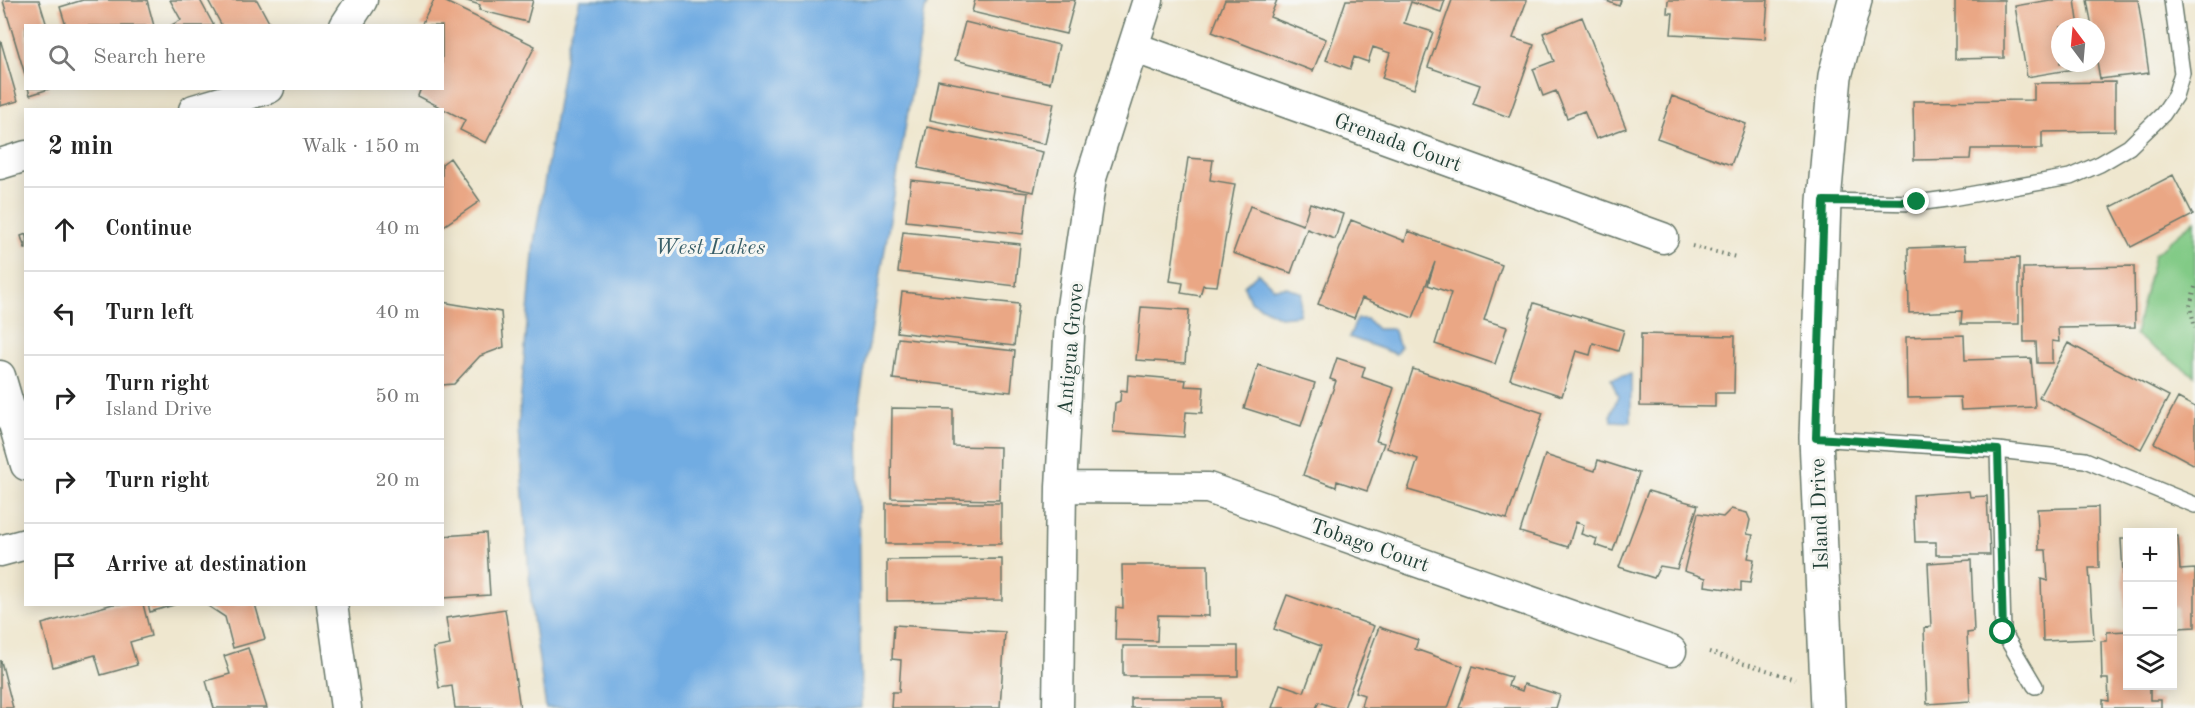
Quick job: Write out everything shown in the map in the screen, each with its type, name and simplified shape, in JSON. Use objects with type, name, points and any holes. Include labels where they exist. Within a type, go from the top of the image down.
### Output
[{"type":"street","points":[[346,24],[362,0]]},
{"type":"street","name":"Antigua Grove","points":[[1058,708],[1061,487],[1070,320],[1091,178],[1148,0]]},
{"type":"street","name":"Island Drive","points":[[1828,708],[1816,438],[1824,201],[1835,76],[1855,0]]},
{"type":"street","name":"Grenada Court","points":[[1133,47],[1663,238]]},
{"type":"street","points":[[201,108],[262,90]]},
{"type":"street","points":[[0,164],[24,157]]},
{"type":"street","points":[[0,376],[24,458]]},
{"type":"street","name":"Tobago Court","points":[[1061,487],[1208,488],[1671,651]]},
{"type":"street","points":[[0,551],[24,545]]},
{"type":"street","points":[[332,606],[346,708]]},
{"type":"lane","points":[[1824,201],[1917,202],[1946,199],[2070,177],[2100,164],[2129,147],[2163,114],[2175,96],[2182,74],[2172,0]]},
{"type":"lane","points":[[1816,438],[1998,450],[2085,460],[2195,505]]},
{"type":"lane","points":[[1998,450],[2003,632],[2035,686]]},
{"type":"path","points":[[1663,238],[1736,257]]},
{"type":"path","points":[[2195,287],[2190,306],[2195,328]]},
{"type":"path","points":[[1709,652],[1795,679]]},
{"type":"green space","points":[[2195,220],[2195,376],[2135,335],[2154,255]]},
{"type":"water","name":"West Lakes","points":[[580,0],[929,0],[925,10],[857,416],[861,708],[546,708],[532,612],[518,429],[534,243],[568,42]]},
{"type":"water","points":[[1258,273],[1274,288],[1287,287],[1302,293],[1299,315],[1280,317],[1250,301],[1244,286]]},
{"type":"water","points":[[1357,319],[1367,319],[1377,329],[1393,329],[1400,347],[1396,354],[1349,337]]},
{"type":"water","points":[[1631,374],[1631,422],[1612,421],[1611,415],[1618,396],[1611,379]]},
{"type":"building","points":[[39,0],[46,24],[24,24],[24,71],[3,1]]},
{"type":"building","points":[[83,0],[147,0],[153,24],[65,24],[60,7]]},
{"type":"building","points":[[170,0],[200,0],[213,24],[174,24],[181,20]]},
{"type":"building","points":[[208,0],[257,0],[270,24],[221,24]]},
{"type":"building","points":[[434,0],[442,0],[535,46],[486,143],[460,130],[465,120],[418,96],[420,90],[444,90],[444,24],[422,24]]},
{"type":"building","points":[[464,0],[533,0],[527,22],[479,10],[480,5]]},
{"type":"building","points":[[975,0],[1075,0],[1066,34],[972,12]]},
{"type":"building","points":[[1225,0],[1277,0],[1270,17],[1326,39],[1313,71],[1212,32]]},
{"type":"building","points":[[1346,0],[1445,0],[1441,12],[1411,2],[1404,23],[1433,32],[1414,89],[1382,78],[1390,53],[1373,47],[1368,62],[1354,57],[1350,69],[1326,60]]},
{"type":"building","points":[[1452,0],[1527,0],[1513,38],[1534,45],[1509,117],[1473,104],[1480,85],[1428,67]]},
{"type":"building","points":[[1604,0],[1621,0],[1619,6]]},
{"type":"building","points":[[1668,0],[1768,0],[1765,39],[1671,34],[1673,13],[1667,13]]},
{"type":"building","points":[[1955,0],[2004,0],[2004,58],[1955,59]]},
{"type":"building","points":[[2050,0],[2075,0],[2078,18],[2051,18],[2051,72],[2056,72],[2027,77],[2015,6]]},
{"type":"building","points":[[2087,0],[2138,0],[2149,73],[2100,79],[2099,72],[2105,72],[2105,18],[2090,18]]},
{"type":"building","points":[[1582,17],[1626,128],[1596,139],[1584,111],[1567,118],[1556,91],[1543,96],[1533,69],[1554,61],[1543,33]]},
{"type":"building","points":[[965,22],[1059,45],[1050,83],[955,60]]},
{"type":"building","points":[[0,43],[18,101],[0,106]]},
{"type":"building","points":[[938,80],[1054,103],[1045,144],[930,120]]},
{"type":"building","points":[[2115,82],[2115,131],[2042,132],[2042,149],[1971,149],[1970,159],[1914,160],[1913,101],[2034,100],[2034,83]]},
{"type":"building","points":[[29,90],[46,90],[30,95]]},
{"type":"building","points":[[1672,96],[1746,124],[1731,165],[1657,138]]},
{"type":"building","points":[[927,127],[1043,152],[1034,192],[918,168]]},
{"type":"building","points":[[450,158],[480,201],[444,226],[444,162]]},
{"type":"building","points":[[1188,158],[1213,160],[1210,180],[1235,184],[1217,286],[1203,285],[1200,296],[1181,293],[1183,283],[1170,281]]},
{"type":"building","points":[[2173,175],[2193,215],[2131,247],[2111,207]]},
{"type":"building","points":[[911,180],[1028,193],[1023,234],[906,221]]},
{"type":"building","points":[[1310,203],[1343,214],[1335,239],[1307,229],[1291,273],[1233,253],[1250,206],[1303,225]]},
{"type":"building","points":[[1351,220],[1405,241],[1408,231],[1502,265],[1484,320],[1507,327],[1495,364],[1435,344],[1451,293],[1428,285],[1435,262],[1413,318],[1362,298],[1354,318],[1318,304]]},
{"type":"building","points":[[903,232],[1020,244],[1016,286],[898,272]]},
{"type":"building","points":[[1965,246],[1966,259],[2019,258],[2019,324],[1961,324],[1962,311],[1909,313],[1908,248]]},
{"type":"building","points":[[2134,266],[2135,327],[2058,328],[2059,342],[2052,341],[2052,363],[2037,363],[2036,342],[2024,342],[2023,268]]},
{"type":"building","points":[[902,292],[1019,304],[1014,346],[897,332]]},
{"type":"building","points":[[444,302],[501,312],[504,347],[480,356],[454,384],[444,385]]},
{"type":"building","points":[[1534,303],[1624,330],[1618,351],[1593,343],[1590,355],[1576,351],[1562,396],[1510,379]]},
{"type":"building","points":[[1141,307],[1189,310],[1185,363],[1136,360]]},
{"type":"building","points":[[1641,334],[1735,336],[1734,393],[1715,393],[1715,407],[1640,406]]},
{"type":"building","points":[[1964,335],[1965,360],[2031,358],[2035,407],[1961,410],[1960,397],[1907,398],[1906,337]]},
{"type":"building","points":[[898,338],[1015,351],[1011,392],[893,379]]},
{"type":"building","points":[[2068,343],[2169,396],[2141,449],[2039,397]]},
{"type":"building","points":[[1337,358],[1365,367],[1362,377],[1394,388],[1376,441],[1384,443],[1367,491],[1337,481],[1336,487],[1303,475],[1336,381],[1330,379]]},
{"type":"building","points":[[1258,365],[1315,383],[1301,426],[1244,408]]},
{"type":"building","points":[[1413,369],[1543,413],[1507,519],[1408,490],[1418,459],[1387,448]]},
{"type":"building","points":[[1128,375],[1186,380],[1185,386],[1204,387],[1202,413],[1186,412],[1184,437],[1113,432],[1115,403],[1120,401],[1121,390],[1127,391]]},
{"type":"building","points":[[2178,398],[2195,407],[2195,465],[2154,443]]},
{"type":"building","points":[[892,408],[953,409],[953,446],[1000,447],[999,500],[891,498]]},
{"type":"building","points":[[1545,455],[1595,471],[1598,460],[1639,473],[1613,551],[1595,545],[1597,539],[1581,534],[1584,525],[1576,522],[1568,547],[1520,532]]},
{"type":"building","points":[[1648,491],[1698,505],[1677,569],[1660,566],[1654,578],[1619,567]]},
{"type":"building","points":[[1969,491],[1970,497],[1987,496],[1990,555],[1936,555],[1936,542],[1915,542],[1913,495]]},
{"type":"building","points":[[886,503],[1001,503],[1001,544],[886,544]]},
{"type":"building","points":[[2098,507],[2099,568],[2089,568],[2094,639],[2043,641],[2041,579],[2048,581],[2046,550],[2039,550],[2037,509]]},
{"type":"building","points":[[1731,509],[1747,513],[1750,520],[1747,534],[1753,535],[1748,558],[1754,559],[1750,583],[1741,582],[1741,591],[1705,586],[1706,578],[1684,571],[1698,513],[1723,517]]},
{"type":"building","points":[[486,533],[490,595],[444,598],[444,536]]},
{"type":"building","points":[[2177,536],[2180,570],[2195,569],[2195,627],[2178,628]]},
{"type":"building","points":[[2121,539],[2123,539],[2123,573]]},
{"type":"building","points":[[1002,559],[1002,600],[887,601],[887,560]]},
{"type":"building","points":[[1971,560],[1974,632],[1967,633],[1970,701],[1927,704],[1924,628],[1931,627],[1928,563]]},
{"type":"building","points":[[1122,565],[1208,565],[1209,616],[1158,615],[1157,641],[1115,640],[1116,607],[1123,608]]},
{"type":"building","points":[[1287,595],[1374,626],[1344,708],[1336,708],[1319,702],[1316,708],[1272,708],[1280,684],[1304,692],[1321,646],[1274,629]]},
{"type":"building","points":[[106,606],[144,606],[151,636],[130,642],[137,665],[101,675],[95,655],[53,667],[42,624]]},
{"type":"building","points":[[148,606],[171,606],[150,612]]},
{"type":"building","points":[[208,606],[256,606],[265,639],[233,648],[225,617]]},
{"type":"building","points":[[505,609],[520,708],[455,708],[452,686],[439,688],[433,648],[450,645],[446,618]]},
{"type":"building","points":[[894,625],[1005,632],[1000,708],[891,708],[892,692],[899,692],[901,660],[892,659]]},
{"type":"building","points":[[1379,627],[1418,640],[1415,649],[1463,666],[1448,708],[1367,708],[1361,706],[1364,695],[1355,692]]},
{"type":"building","points":[[2123,631],[2123,690],[2150,690],[2150,700],[2161,700],[2161,708],[2103,708],[2103,700],[2109,701],[2108,679],[2102,679],[2101,641],[2107,641],[2107,632]]},
{"type":"building","points":[[1123,646],[1238,646],[1238,676],[1123,676]]},
{"type":"building","points":[[248,648],[267,708],[214,708],[206,681],[230,674],[224,656]]},
{"type":"building","points":[[1,661],[13,708],[0,708]]},
{"type":"building","points":[[1473,666],[1511,677],[1508,686],[1522,691],[1524,684],[1560,695],[1556,708],[1459,708]]},
{"type":"building","points":[[1131,698],[1221,698],[1221,708],[1131,708]]},
{"type":"route","points":[[1917,202],[1824,201],[1816,438],[1998,450],[2003,632]]}]
